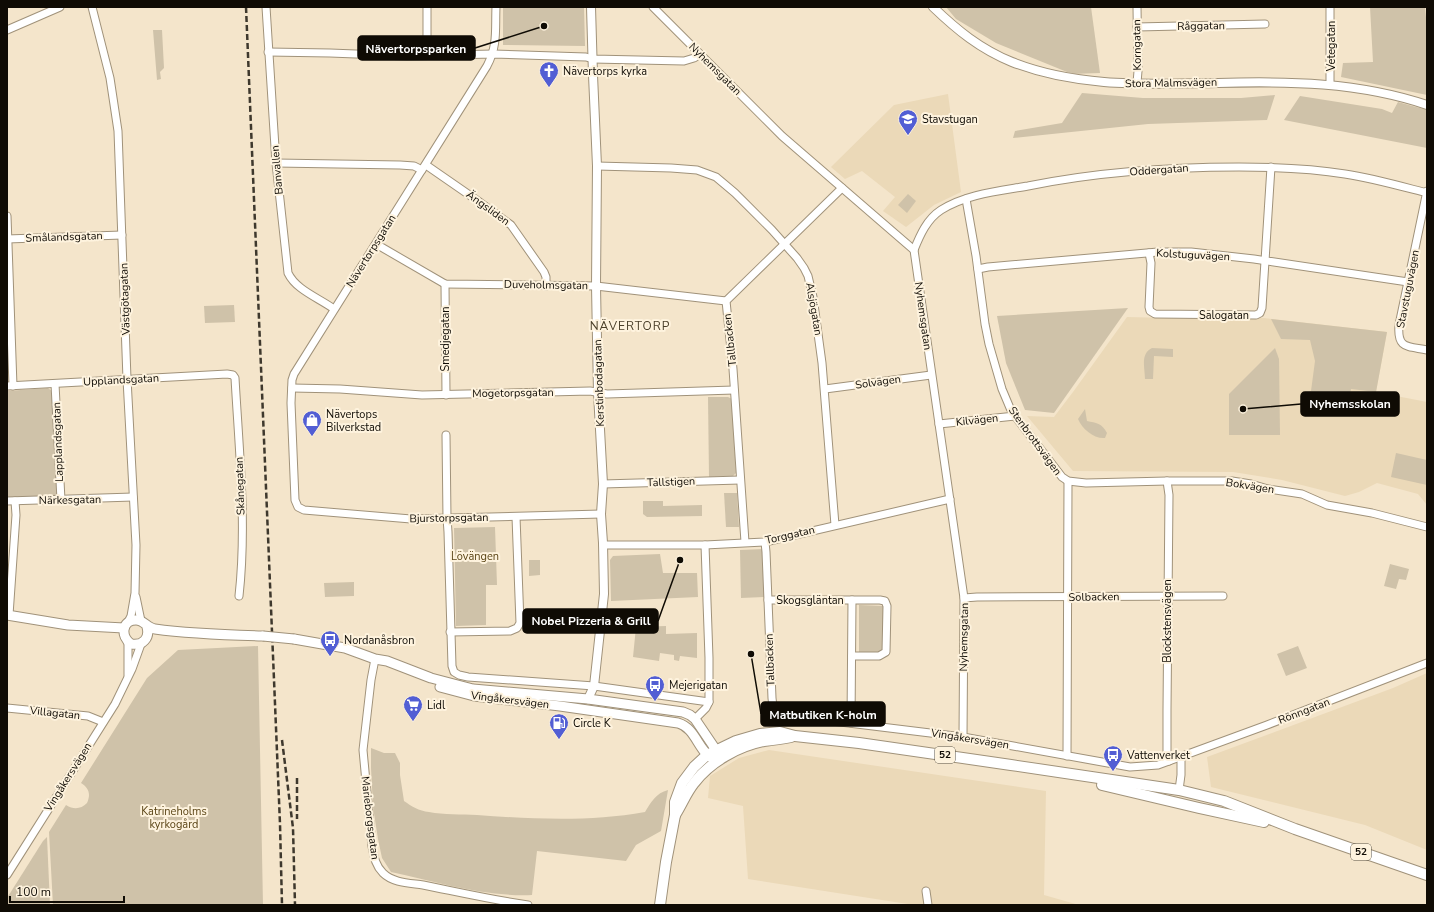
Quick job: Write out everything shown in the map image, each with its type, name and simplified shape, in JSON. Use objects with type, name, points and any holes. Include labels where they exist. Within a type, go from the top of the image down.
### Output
[{"type":"main road","points":[[8,615],[124,636],[126,633]]},
{"type":"main road","name":"Vingåkersvägen","points":[[198,634],[155,629],[136,620],[126,633],[135,645],[154,636],[198,634],[263,636],[294,639],[345,648],[375,659],[388,661],[446,683],[473,689],[588,699],[683,712],[690,715],[695,720],[712,753]]},
{"type":"main road","name":"Vingåkersvägen","points":[[144,624],[148,633],[144,641]]},
{"type":"main road","name":"Vingåkersvägen","points":[[375,659],[402,673],[458,693],[682,724],[712,753],[718,761],[751,745],[795,736]]},
{"type":"main road","points":[[585,710],[588,699]]},
{"type":"main road","points":[[686,727],[695,720]]},
{"type":"main road","name":"Vingåkersvägen","points":[[712,753],[736,741],[760,734],[780,732],[795,736],[859,743],[1179,790],[1224,801],[1295,829],[1427,875]]},
{"type":"main road","name":"52","points":[[660,905],[664,869],[675,815],[675,802],[682,783],[694,767],[712,753]]},
{"type":"main road","name":"52","points":[[675,815],[694,783],[705,771],[718,761]]},
{"type":"main road","name":"Vingåkersvägen","points":[[1052,772],[1295,829]]},
{"type":"main road","points":[[1176,802],[1179,790]]},
{"type":"street","points":[[7,30],[60,7]]},
{"type":"street","name":"Västgötagatan","points":[[92,7],[108,72],[116,114],[127,379],[136,545],[135,593],[126,633]]},
{"type":"street","name":"Banvallen","points":[[266,7],[276,163],[288,273],[291,280],[298,286],[334,309]]},
{"type":"street","points":[[427,7],[427,55]]},
{"type":"street","name":"Nävertorpsgatan","points":[[298,507],[295,500],[292,388],[294,374],[471,94],[493,54],[495,44],[496,7]]},
{"type":"street","name":"Kerstinbodagatan","points":[[591,7],[597,166],[596,286],[598,393],[603,484],[601,514],[604,607],[594,686]]},
{"type":"street","name":"Nyhemsgatan","points":[[653,7],[782,136],[914,250],[964,598],[963,737]]},
{"type":"street","name":"Stora Malmsvägen","points":[[933,7],[969,39],[983,48],[1011,62],[1074,79],[1108,83],[1290,82],[1369,90],[1427,105]]},
{"type":"street","name":"Korngatan","points":[[1136,7],[1137,83]]},
{"type":"street","name":"Vetegatan","points":[[1330,7],[1330,85]]},
{"type":"street","name":"Råggatan","points":[[1137,26],[1265,24]]},
{"type":"street","points":[[268,52],[427,55],[493,54],[586,57],[593,59],[689,61],[700,54]]},
{"type":"street","name":"Ängsliden","points":[[276,163],[400,165],[424,167],[478,201],[511,226],[544,272],[546,277],[546,286]]},
{"type":"street","name":"Alsjögatan","points":[[597,166],[671,168],[696,170],[706,173],[725,183],[785,244],[804,268],[811,285],[815,310],[824,389],[835,525]]},
{"type":"street","name":"Salogatan","points":[[1150,252],[1151,263],[1148,307],[1150,311],[1155,314],[1251,315],[1260,313],[1262,308],[1271,167]]},
{"type":"street","name":"Oddergatan","points":[[914,250],[921,234],[930,220],[940,211],[953,204],[966,199],[1044,183],[1095,175],[1190,168],[1285,167],[1344,174],[1427,193]]},
{"type":"street","name":"Tallbacken","points":[[744,542],[734,390],[726,301],[842,188]]},
{"type":"street","name":"Stavstuguvägen","points":[[1427,193],[1399,325],[1399,339],[1402,343],[1408,346],[1427,350]]},
{"type":"street","name":"Stenbrottsvägen","points":[[966,199],[978,269],[985,324],[1002,389],[1014,416],[1054,468],[1068,481],[1067,756]]},
{"type":"street","points":[[7,216],[10,386]]},
{"type":"street","name":"Smålandsgatan","points":[[7,239],[122,235]]},
{"type":"street","name":"Duveholmsgatan","points":[[376,244],[445,284],[596,286],[726,301]]},
{"type":"street","name":"Kolstuguvägen","points":[[978,269],[1150,252],[1206,253],[1408,282]]},
{"type":"street","name":"Smedjegatan","points":[[445,284],[446,395]]},
{"type":"street","name":"Upplandsgatan","points":[[10,386],[227,374],[234,376]]},
{"type":"street","name":"Solvägen","points":[[824,389],[932,375]]},
{"type":"street","name":"Skånegatan","points":[[234,376],[242,524],[242,569],[239,596]]},
{"type":"street","name":"Lapplandsgatan","points":[[55,384],[61,500]]},
{"type":"street","name":"Mogetorpsgatan","points":[[292,388],[340,389],[422,395],[590,391],[607,394],[734,390]]},
{"type":"street","name":"Kilvägen","points":[[939,424],[1014,416]]},
{"type":"street","points":[[446,434],[450,632],[510,631],[517,628],[520,623],[516,517]]},
{"type":"street","name":"Tallstigen","points":[[603,484],[740,480]]},
{"type":"street","name":"Bokvägen","points":[[1068,481],[1086,483],[1232,481],[1268,489],[1302,494],[1327,505],[1372,513],[1427,527]]},
{"type":"street","name":"Blockstensvägen","points":[[1167,481],[1167,752],[1169,761]]},
{"type":"street","name":"Närkesgatan","points":[[7,501],[133,497]]},
{"type":"street","name":"Torggatan","points":[[603,545],[705,545],[765,542],[950,499]]},
{"type":"street","points":[[8,615],[16,514],[15,501]]},
{"type":"street","name":"Bjurstorpsgatan","points":[[298,507],[304,510],[411,519],[601,514]]},
{"type":"street","name":"Tallbacken","points":[[765,542],[773,707]]},
{"type":"street","points":[[695,720],[705,710],[709,702],[705,545]]},
{"type":"street","name":"Västgötagatan","points":[[135,593],[144,624]]},
{"type":"street","name":"Solbacken","points":[[964,598],[1223,596]]},
{"type":"street","name":"Skogsgläntan","points":[[768,600],[880,600],[885,602],[887,614],[886,652],[879,656],[852,656]]},
{"type":"street","name":"Skogsgläntan","points":[[851,723],[852,600]]},
{"type":"street","name":"Vingåkersvägen","points":[[450,632],[452,666],[454,672],[459,675],[594,686],[709,702]]},
{"type":"street","name":"Vingåkersvägen","points":[[126,633],[127,679]]},
{"type":"street","name":"Vingåkersvägen","points":[[8,871],[102,722],[115,704],[144,641]]},
{"type":"street","name":"Marieborgsgatan","points":[[375,659],[371,680],[363,750],[372,846],[375,861],[378,867],[384,874],[401,882],[528,905]]},
{"type":"street","name":"Rönngatan","points":[[1169,761],[1427,663]]},
{"type":"street","points":[[588,699],[594,686]]},
{"type":"street","name":"Vingåkersvägen","points":[[773,707],[776,712],[783,715],[963,737],[1130,767],[1158,766],[1169,761]]},
{"type":"street","name":"Villagatan","points":[[7,708],[88,716],[102,722]]},
{"type":"street","points":[[1179,790],[1182,775],[1181,757]]},
{"type":"street","points":[[926,891],[928,905]]},
{"type":"shaded area","name":"Stavstugan","points":[[948,94],[961,192],[934,205],[906,227],[883,211],[895,197],[862,171],[845,179],[831,167],[894,105]]},
{"type":"shaded area","points":[[1127,317],[1211,319],[1264,318],[1387,332],[1376,392],[1427,402],[1427,505],[1418,494],[1377,483],[1359,492],[1345,496],[1282,480],[1233,472],[1073,471],[1027,416],[1054,417]]},
{"type":"shaded area","points":[[1427,673],[1427,850],[1365,825],[1211,787],[1207,757],[1393,688]]},
{"type":"shaded area","points":[[769,750],[1046,791],[1044,895],[1079,905],[914,905],[748,879],[743,806],[708,798],[710,776],[739,758]]},
{"type":"green space","points":[[503,7],[584,7],[585,46],[503,45]]},
{"type":"green space","points":[[946,7],[1091,7],[1100,73],[1072,74],[996,43],[956,19]]},
{"type":"green space","points":[[1370,7],[1425,7],[1427,28],[1427,95],[1341,77],[1343,63],[1373,62]]},
{"type":"green space","points":[[153,30],[162,30],[164,68],[160,72],[161,79],[157,80]]},
{"type":"green space","points":[[1082,93],[1143,98],[1241,98],[1275,95],[1267,120],[1148,124],[1013,138],[1015,131],[1062,123]]},
{"type":"green space","points":[[1300,96],[1382,109],[1392,113],[1398,102],[1427,110],[1427,148],[1284,120]]},
{"type":"green space","points":[[908,194],[916,201],[907,213],[898,205]]},
{"type":"green space","points":[[234,305],[235,322],[205,323],[204,306]]},
{"type":"green space","points":[[1128,308],[1054,413],[1025,410],[1006,363],[997,316]]},
{"type":"green space","points":[[1271,319],[1387,332],[1376,392],[1351,389],[1349,400],[1327,403],[1306,399],[1303,392],[1311,391],[1315,361],[1310,340],[1281,339]]},
{"type":"green space","points":[[1152,348],[1173,349],[1173,357],[1154,356],[1153,379],[1145,379],[1145,357],[1148,351]]},
{"type":"green space","points":[[1275,348],[1279,359],[1280,435],[1229,435],[1229,394]]},
{"type":"green space","points":[[48,388],[53,392],[58,497],[7,498],[7,391]]},
{"type":"green space","points":[[708,397],[728,397],[732,399],[736,473],[733,476],[709,477]]},
{"type":"green space","points":[[1085,409],[1087,421],[1103,427],[1107,433],[1105,438],[1097,437],[1089,433],[1080,423],[1078,419]]},
{"type":"green space","points":[[1396,453],[1427,460],[1427,485],[1391,477]]},
{"type":"green space","points":[[724,493],[737,493],[739,527],[726,527]]},
{"type":"green space","points":[[643,501],[663,501],[663,506],[702,505],[702,516],[647,517],[643,514]]},
{"type":"green space","name":"Lövängen","points":[[495,527],[497,585],[486,585],[486,625],[456,626],[454,528]]},
{"type":"green space","points":[[764,549],[765,597],[741,598],[740,550]]},
{"type":"green space","points":[[660,554],[663,573],[697,573],[698,597],[611,601],[610,560],[613,556]]},
{"type":"green space","points":[[529,560],[540,560],[540,575],[529,576]]},
{"type":"green space","points":[[1390,564],[1409,569],[1406,580],[1399,579],[1396,589],[1384,586]]},
{"type":"green space","points":[[354,582],[354,596],[325,597],[324,583]]},
{"type":"green space","points":[[859,605],[885,606],[884,654],[859,653]]},
{"type":"green space","points":[[666,626],[666,634],[697,633],[697,658],[680,656],[679,661],[674,660],[674,655],[660,653],[659,661],[633,657],[636,627]]},
{"type":"green space","name":"Katrineholms kyrkogård","points":[[258,646],[263,905],[53,905],[49,832],[66,805],[72,808],[77,808],[82,807],[87,803],[89,797],[88,792],[86,787],[81,783],[147,678],[178,650]]},
{"type":"green space","points":[[1298,646],[1307,668],[1286,676],[1277,654]]},
{"type":"green space","points":[[371,748],[384,753],[395,753],[400,763],[400,775],[404,801],[422,811],[519,818],[561,819],[603,817],[645,812],[652,801],[660,793],[668,790],[661,831],[636,845],[626,861],[537,851],[532,895],[497,894],[391,872],[382,858],[378,839],[373,807]]},
{"type":"green space","points":[[47,837],[50,905],[7,905],[7,898]]},
{"type":"railway","points":[[246,7],[280,824],[282,905]]},
{"type":"railway","points":[[282,740],[293,828],[295,905]]},
{"type":"railway","points":[[297,778],[297,819]]},
{"type":"place","name":"Nävertorpsparken","points":[[544,26]]},
{"type":"place","name":"Nävertorps kyrka","points":[[549,88]]},
{"type":"place","name":"Stavstugan","points":[[908,136]]},
{"type":"place","name":"Nyhemsskolan","points":[[1243,409]]},
{"type":"place","name":"Nävertops Bilverkstad","points":[[312,437]]},
{"type":"place","name":"Nobel Pizzeria & Grill","points":[[680,560]]},
{"type":"place","name":"Matbutiken K-holm","points":[[751,654]]},
{"type":"place","name":"Nordanåsbron","points":[[330,657]]},
{"type":"place","name":"Mejerigatan","points":[[655,702]]},
{"type":"place","name":"Lidl","points":[[413,722]]},
{"type":"place","name":"Circle K","points":[[559,740]]},
{"type":"place","name":"Vattenverket","points":[[1113,772]]},
{"type":"district","name":"NÄVERTORP","points":[[630,326]]}]
